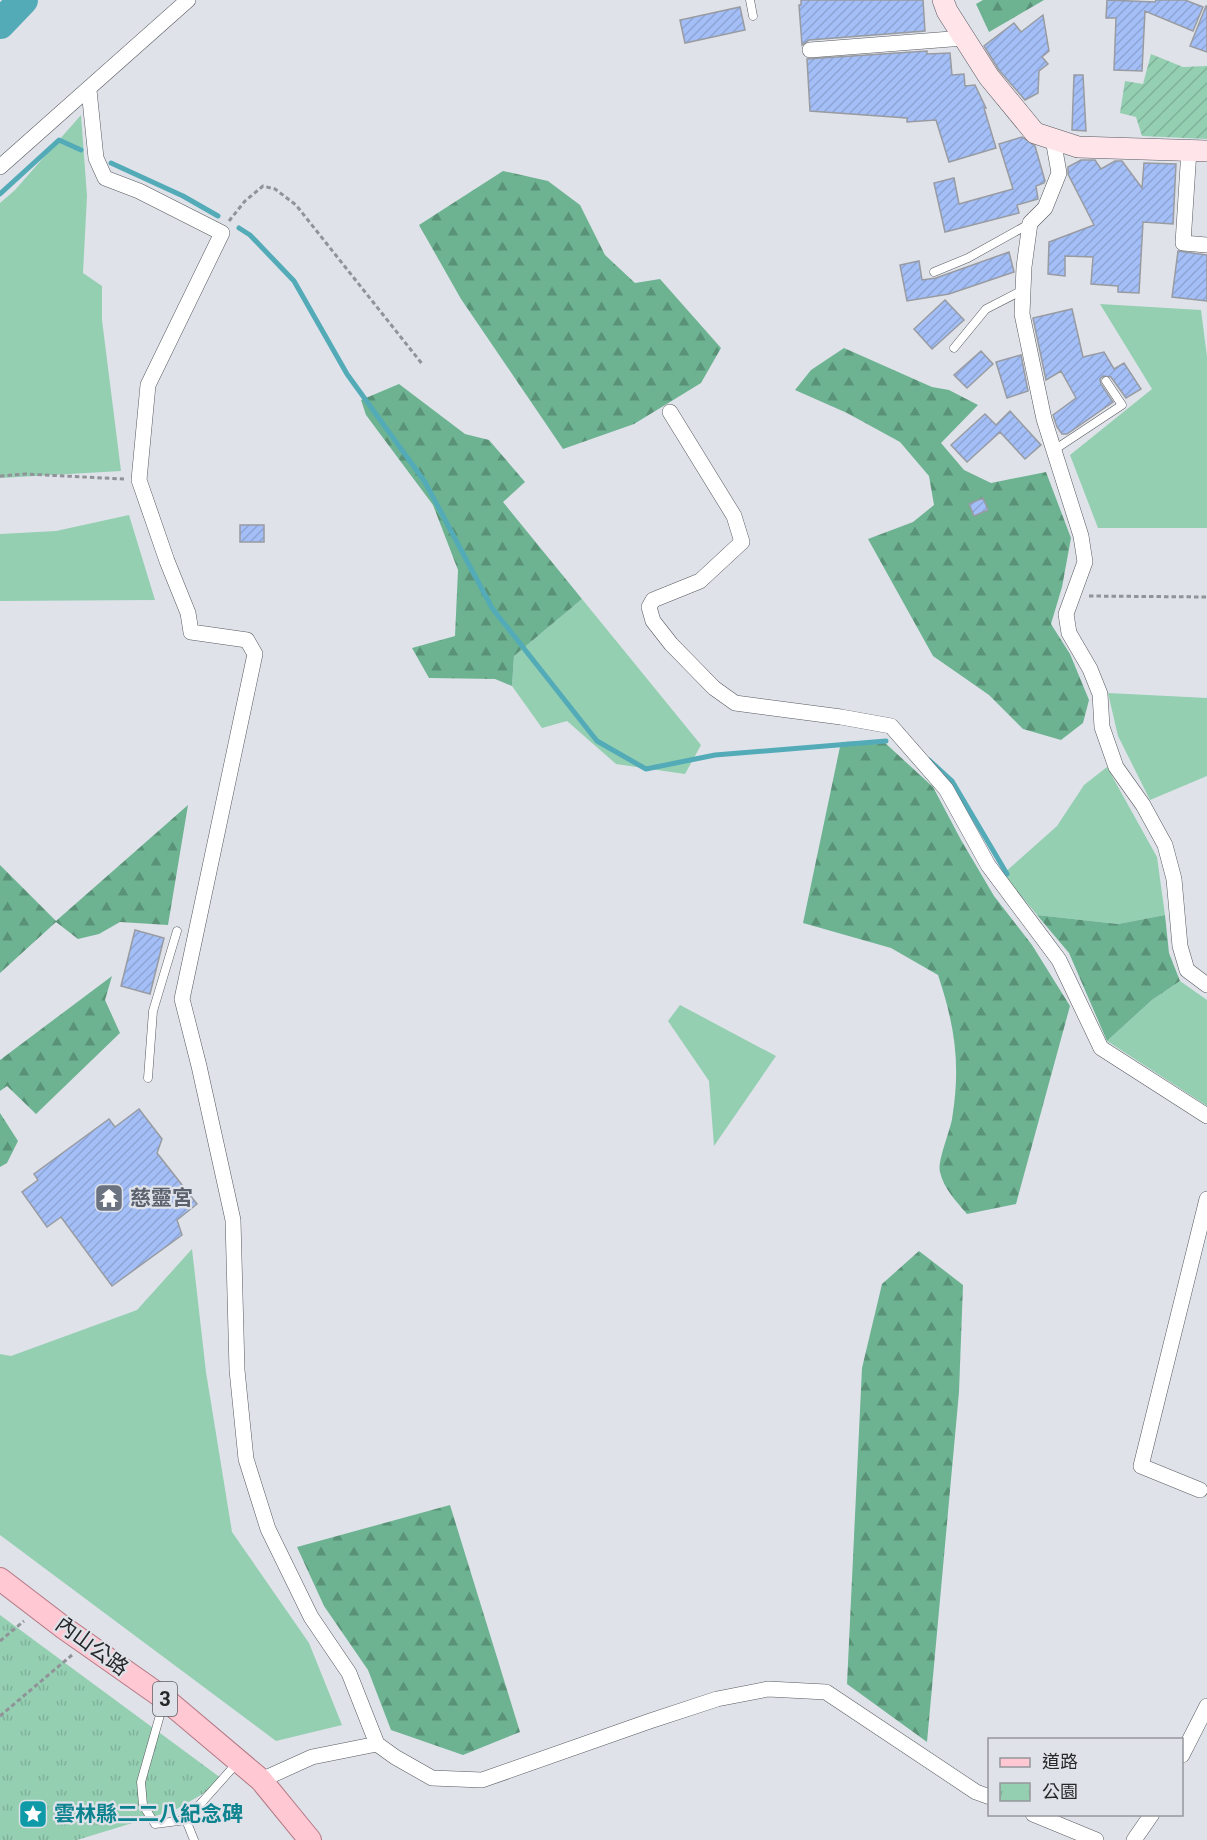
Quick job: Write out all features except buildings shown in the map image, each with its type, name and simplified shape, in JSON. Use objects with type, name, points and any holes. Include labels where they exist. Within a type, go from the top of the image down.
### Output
[{"type":"main road","name":"內山公路","points":[[0,1579],[64,1628],[165,1699],[261,1780],[310,1840]]},
{"type":"street","points":[[0,168],[188,0]]},
{"type":"street","points":[[943,0],[947,11],[989,77],[1035,133],[1078,147],[1198,150],[1183,243],[1207,245]]},
{"type":"street","points":[[810,50],[964,38]]},
{"type":"street","points":[[89,90],[96,158],[105,178],[139,191],[222,233],[148,385],[140,480],[167,561],[188,613],[191,632],[247,640],[255,654],[182,999],[233,1220],[237,1370],[246,1459],[268,1529],[311,1617],[349,1673],[377,1744],[432,1778],[482,1780],[717,1699],[768,1689],[826,1692],[976,1792],[988,1796]]},
{"type":"street","points":[[1053,139],[1059,173],[1045,208],[1030,223],[1024,267],[1022,314],[1044,419],[1082,536],[1084,562],[1066,614],[1069,633],[1090,669],[1100,694],[1102,727],[1116,767],[1143,806],[1165,845],[1174,879],[1180,946],[1187,970],[1207,985]]},
{"type":"street","points":[[669,412],[734,516],[742,542],[700,581],[653,600],[649,607],[653,621],[671,644],[714,688],[735,703],[891,726],[946,789],[988,865],[1059,960],[1101,1048],[1207,1116]]},
{"type":"street","points":[[1200,1490],[1141,1466],[1207,1199]]},
{"type":"street","points":[[1183,1753],[1207,1706]]},
{"type":"street","points":[[261,1780],[312,1757],[377,1744]]},
{"type":"street","points":[[1035,1816],[1096,1840]]},
{"type":"street","points":[[1134,1840],[1151,1816]]},
{"type":"lane","points":[[750,0],[753,16]]},
{"type":"lane","points":[[934,272],[968,258],[1030,223]]},
{"type":"lane","points":[[954,348],[987,309],[1023,290]]},
{"type":"lane","points":[[1054,450],[1122,405],[1106,381]]},
{"type":"lane","points":[[148,1078],[153,1011],[177,932]]},
{"type":"lane","points":[[165,1699],[141,1782],[143,1805],[155,1824],[186,1820],[238,1762]]},
{"type":"lane","points":[[186,1820],[194,1840]]},
{"type":"path","points":[[222,233],[234,212],[263,186],[275,189],[296,205],[423,364]]},
{"type":"path","points":[[0,476],[25,474],[140,480]]},
{"type":"path","points":[[1072,596],[1207,597]]},
{"type":"path","points":[[0,1641],[40,1608]]},
{"type":"path","points":[[0,1716],[87,1642]]},
{"type":"green space","points":[[983,0],[1044,0],[989,32],[976,4]]},
{"type":"green space","points":[[1151,54],[1183,67],[1207,66],[1207,139],[1142,136],[1136,117],[1120,113],[1125,81],[1143,84]]},
{"type":"green space","points":[[81,115],[87,196],[83,273],[102,286],[102,320],[121,471],[0,478],[0,203],[15,190]]},
{"type":"green space","points":[[503,171],[548,181],[580,205],[605,255],[635,283],[660,279],[721,348],[701,383],[634,424],[563,449],[461,299],[419,225]]},
{"type":"green space","points":[[1100,304],[1201,310],[1207,357],[1207,528],[1098,528],[1070,455],[1152,389]]},
{"type":"green space","points":[[844,348],[932,387],[949,390],[978,405],[941,443],[964,470],[991,483],[1046,472],[1071,538],[1062,587],[1051,624],[1070,654],[1089,700],[1083,723],[1061,740],[1023,729],[989,695],[933,656],[868,539],[913,522],[934,505],[929,476],[900,442],[847,413],[795,390],[811,370]]},
{"type":"green space","points":[[399,384],[465,434],[489,440],[525,482],[503,502],[582,599],[514,656],[512,686],[495,679],[429,678],[412,648],[455,636],[458,570],[433,505],[366,415],[361,400]]},
{"type":"green space","points":[[129,515],[155,600],[0,601],[0,534],[56,531]]},
{"type":"green space","points":[[582,599],[701,745],[685,774],[616,764],[567,721],[542,728],[512,686],[514,656]]},
{"type":"green space","points":[[1108,693],[1207,698],[1207,776],[1150,800],[1118,736]]},
{"type":"green space","points":[[883,741],[933,787],[994,896],[1032,945],[1070,1006],[1016,1204],[967,1214],[944,1184],[940,1172],[940,1161],[952,1119],[956,1063],[949,1011],[938,975],[891,948],[803,923],[841,742]]},
{"type":"green space","points":[[1107,767],[1157,857],[1165,915],[1118,924],[1037,915],[1003,874],[1057,826],[1084,785]]},
{"type":"green space","points":[[188,805],[168,925],[120,922],[99,934],[78,939],[56,922],[0,973],[0,865],[56,921]]},
{"type":"green space","points":[[1037,915],[1118,924],[1165,915],[1169,953],[1180,981],[1152,1000],[1107,1041],[1069,953]]},
{"type":"green space","points":[[112,976],[105,1000],[120,1033],[36,1114],[7,1086],[0,1091],[0,1060]]},
{"type":"green space","points":[[1180,981],[1207,1000],[1207,1106],[1107,1041],[1152,1000]]},
{"type":"green space","points":[[680,1005],[776,1056],[714,1146],[709,1081],[668,1021]]},
{"type":"green space","points":[[0,1113],[18,1141],[7,1163],[0,1167]]},
{"type":"green space","points":[[192,1249],[206,1372],[232,1532],[309,1643],[342,1725],[276,1741],[0,1535],[0,1354],[11,1356],[137,1310]]},
{"type":"green space","points":[[919,1251],[963,1285],[959,1392],[927,1742],[847,1684],[862,1368],[882,1284]]},
{"type":"green space","points":[[450,1505],[520,1732],[463,1755],[391,1730],[368,1670],[324,1606],[297,1547]]},
{"type":"green space","points":[[0,1615],[225,1781],[175,1810],[77,1840],[0,1840]]},
{"type":"waterway","points":[[0,24],[23,0]]},
{"type":"waterway","points":[[0,194],[59,140],[81,150]]},
{"type":"waterway","points":[[111,163],[183,196],[218,216]]},
{"type":"waterway","points":[[239,228],[250,235],[294,281],[347,374],[425,482],[492,608],[597,741],[646,769],[715,755],[886,741]]},
{"type":"waterway","points":[[929,760],[952,781],[1007,874]]},
{"type":"place","name":"慈靈宮","points":[[109,1198]]},
{"type":"place","name":"雲林縣二二八紀念碑","points":[[33,1814]]}]
